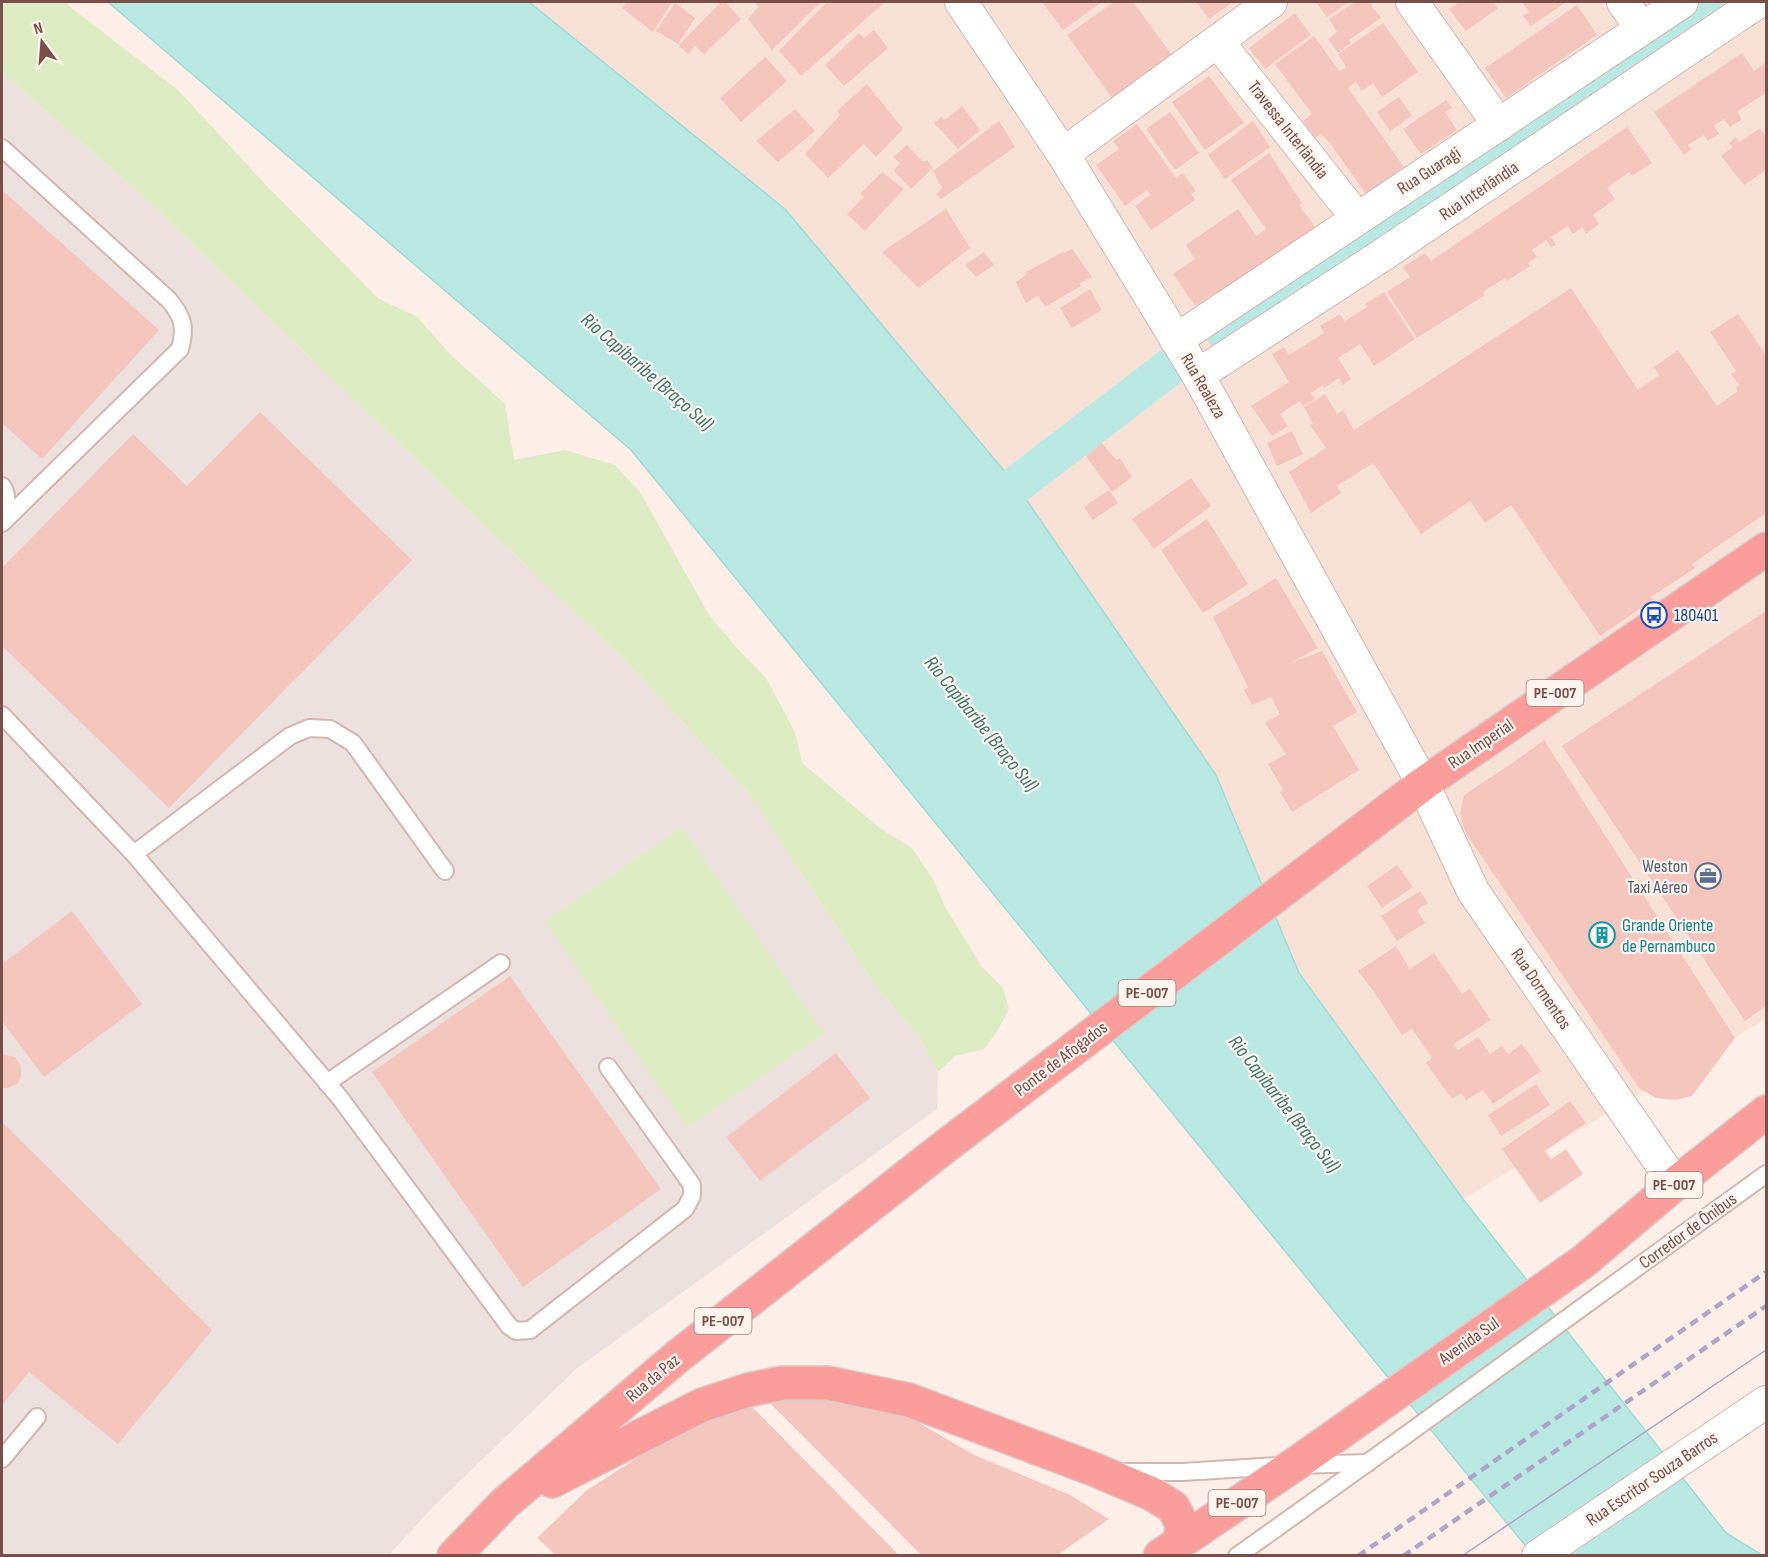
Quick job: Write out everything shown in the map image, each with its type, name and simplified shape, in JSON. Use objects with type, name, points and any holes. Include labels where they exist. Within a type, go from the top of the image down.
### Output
[{"type":"highway","name":"Rua Imperial","points":[[1346,842],[1423,784],[1767,549]]},
{"type":"highway","name":"Ponte de Afogados","points":[[947,1145],[1346,842]]},
{"type":"highway","name":"Avenida Sul","points":[[1170,1549],[1294,1465],[1584,1261],[1675,1184],[1767,1113]]},
{"type":"highway","name":"Rua da Paz","points":[[454,1556],[504,1504],[677,1357],[947,1145]]},
{"type":"highway","points":[[504,1504],[702,1406],[748,1390],[782,1383],[828,1383],[909,1400],[1093,1468],[1152,1494],[1173,1507],[1182,1524],[1170,1549]]},
{"type":"street","name":"Rua Realeza","points":[[961,2],[1063,154],[1198,375],[1423,784]]},
{"type":"street","points":[[1063,154],[1271,2]]},
{"type":"street","points":[[1412,2],[1499,125]]},
{"type":"street","points":[[1623,2],[1641,28]]},
{"type":"street","name":"Rua Guaragi","points":[[1176,340],[1682,2]]},
{"type":"street","name":"Rua Interlândia","points":[[1198,375],[1422,229],[1758,2]]},
{"type":"street","name":"Travessa Interlândia","points":[[1218,42],[1358,218]]},
{"type":"street","name":"Rua Dormentos","points":[[1423,784],[1473,891],[1675,1184]]},
{"type":"street","name":"Rua Escritor Souza Barros","points":[[1538,1556],[1767,1402]]},
{"type":"lane","points":[[2,148],[169,300],[180,314],[184,335],[180,349],[2,521]]},
{"type":"lane","points":[[2,486],[6,501],[2,521]]},
{"type":"lane","points":[[2,715],[134,854],[327,1083],[509,1326],[516,1331],[530,1330],[685,1209],[693,1196],[692,1185],[608,1067]]},
{"type":"lane","points":[[134,854],[290,736],[309,728],[330,729],[353,743],[446,871]]},
{"type":"lane","points":[[327,1083],[501,963]]},
{"type":"lane","name":"Corredor de Ônibus","points":[[1370,1462],[1767,1174]]},
{"type":"lane","points":[[2,1459],[37,1417]]},
{"type":"lane","points":[[1093,1468],[1124,1472],[1183,1472],[1370,1462]]},
{"type":"lane","points":[[1237,1556],[1370,1462]]},
{"type":"shaded area","points":[[529,2],[1766,2],[1766,1019],[1463,1199],[1299,973],[1216,775],[785,209]]},
{"type":"shaded area","points":[[2,73],[136,190],[623,659],[749,793],[874,984],[919,1037],[938,1072],[937,1109],[576,1369],[432,1508],[389,1555],[2,1555]]},
{"type":"green space","points":[[2,2],[66,2],[178,90],[264,183],[379,299],[416,316],[452,356],[505,404],[514,460],[565,450],[615,465],[640,492],[709,615],[766,678],[795,732],[802,763],[881,829],[912,848],[934,881],[944,905],[982,967],[1003,988],[1009,1009],[997,1032],[984,1049],[955,1056],[938,1072],[919,1037],[874,984],[749,793],[623,659],[136,190],[2,73]]},
{"type":"green space","points":[[682,827],[824,1034],[687,1128],[545,921]]},
{"type":"water","name":"Rio Capibaribe (Braço Sul)","points":[[108,2],[529,2],[785,209],[1016,485],[1216,775],[1299,973],[1463,1199],[1726,1533],[1762,1555],[1533,1555],[631,450]]},
{"type":"building","points":[[627,2],[672,2],[653,32],[622,8]]},
{"type":"building","points":[[721,2],[725,2],[741,19],[704,54],[695,46],[688,54],[679,45]]},
{"type":"building","points":[[757,2],[821,2],[772,50],[748,19],[759,6]]},
{"type":"building","points":[[827,2],[885,2],[801,76],[779,51]]},
{"type":"building","points":[[1042,2],[1102,2],[1063,30]]},
{"type":"building","points":[[1114,2],[1133,2],[1175,59],[1115,102],[1067,35]]},
{"type":"building","points":[[1196,2],[1233,2],[1209,19]]},
{"type":"building","points":[[1316,2],[1349,2],[1327,17]]},
{"type":"building","points":[[1355,2],[1369,2],[1381,18],[1349,40],[1351,43],[1338,53],[1328,39],[1337,32],[1329,19]]},
{"type":"building","points":[[1459,2],[1493,2],[1498,8],[1466,31],[1449,9]]},
{"type":"building","points":[[1522,2],[1566,2],[1531,26],[1523,16],[1529,12]]},
{"type":"building","points":[[675,3],[695,18],[678,44],[656,31]]},
{"type":"building","points":[[1577,5],[1597,35],[1506,98],[1485,68]]},
{"type":"building","points":[[1295,13],[1311,35],[1265,69],[1249,48]]},
{"type":"building","points":[[1383,23],[1418,72],[1382,97],[1373,83],[1362,91],[1356,82],[1348,88],[1404,167],[1366,194],[1330,143],[1321,134],[1315,138],[1303,121],[1312,114],[1275,64],[1314,36],[1339,71],[1346,67],[1338,54]]},
{"type":"building","points":[[874,30],[888,48],[844,86],[825,65],[859,33],[864,38]]},
{"type":"building","points":[[1742,53],[1754,71],[1766,62],[1766,93],[1738,111],[1741,120],[1730,127],[1724,119],[1714,126],[1719,134],[1708,141],[1704,135],[1688,145],[1691,149],[1684,155],[1654,112]]},
{"type":"building","points":[[765,57],[787,81],[741,122],[720,98]]},
{"type":"building","points":[[1209,76],[1244,123],[1205,150],[1172,102]]},
{"type":"building","points":[[867,84],[903,129],[876,157],[864,144],[828,178],[805,154],[840,115],[837,111]]},
{"type":"building","points":[[1399,97],[1412,116],[1390,131],[1377,112]]},
{"type":"building","points":[[1446,100],[1452,108],[1445,112],[1457,130],[1421,154],[1403,129]]},
{"type":"building","points":[[962,106],[980,130],[958,149],[934,123],[941,117],[945,120]]},
{"type":"building","points":[[795,109],[815,131],[778,162],[756,141]]},
{"type":"building","points":[[1170,112],[1199,153],[1175,170],[1146,129]]},
{"type":"building","points":[[999,121],[1015,147],[941,199],[936,194],[942,188],[933,171]]},
{"type":"building","points":[[1253,121],[1270,147],[1225,179],[1208,155]]},
{"type":"building","points":[[1137,124],[1176,178],[1183,173],[1196,191],[1191,194],[1195,200],[1151,230],[1135,206],[1150,195],[1147,190],[1125,206],[1096,165],[1119,149],[1113,141]]},
{"type":"building","points":[[1627,127],[1652,163],[1632,176],[1629,172],[1607,188],[1615,199],[1593,215],[1599,224],[1586,234],[1582,227],[1573,234],[1568,226],[1551,237],[1556,245],[1551,247],[1546,240],[1532,250],[1537,257],[1528,263],[1530,266],[1507,281],[1505,278],[1483,292],[1485,295],[1417,338],[1387,292],[1410,277],[1403,267],[1425,253],[1431,261]]},
{"type":"building","points":[[1760,128],[1766,138],[1766,170],[1744,185],[1721,156],[1733,147],[1729,143],[1736,137],[1739,142]]},
{"type":"building","points":[[907,145],[923,162],[927,160],[933,168],[911,189],[894,171],[900,163],[893,157]]},
{"type":"building","points":[[1269,153],[1302,203],[1299,205],[1319,232],[1223,298],[1218,291],[1195,306],[1173,274],[1195,259],[1186,245],[1238,209],[1256,236],[1266,229],[1231,180]]},
{"type":"building","points":[[882,172],[904,189],[865,231],[847,214],[864,197],[860,194]]},
{"type":"building","points":[[2,190],[159,330],[42,459],[2,423]]},
{"type":"building","points":[[946,209],[970,248],[919,288],[882,252]]},
{"type":"building","points":[[1072,249],[1092,277],[1045,307],[1038,296],[1026,303],[1016,282],[1026,275],[1026,272]]},
{"type":"building","points":[[984,252],[994,265],[976,277],[965,265]]},
{"type":"building","points":[[1571,288],[1638,390],[1659,375],[1654,367],[1678,350],[1717,406],[1738,391],[1736,387],[1739,385],[1731,374],[1736,371],[1710,332],[1738,314],[1766,355],[1766,513],[1692,564],[1695,568],[1651,597],[1653,600],[1600,636],[1511,505],[1485,523],[1470,501],[1421,534],[1373,463],[1337,486],[1341,493],[1311,513],[1289,472],[1326,448],[1310,425],[1313,424],[1304,407],[1325,394],[1337,414],[1343,410],[1354,430]]},
{"type":"building","points":[[1090,289],[1102,310],[1072,328],[1060,308]]},
{"type":"building","points":[[1384,292],[1415,339],[1374,366],[1360,344],[1338,358],[1351,379],[1343,385],[1339,378],[1324,388],[1323,385],[1311,393],[1315,399],[1303,406],[1300,401],[1280,414],[1288,426],[1272,436],[1251,406],[1289,382],[1272,354],[1284,347],[1289,355],[1324,333],[1320,326],[1340,314],[1345,321],[1367,307],[1365,304]]},
{"type":"building","points":[[260,412],[412,560],[169,808],[2,646],[2,568],[133,434],[187,486]]},
{"type":"building","points":[[1292,431],[1303,454],[1277,466],[1267,443]]},
{"type":"building","points":[[1102,443],[1116,460],[1120,458],[1132,477],[1112,492],[1086,456]]},
{"type":"building","points":[[1191,478],[1211,506],[1154,549],[1132,519]]},
{"type":"building","points":[[1109,490],[1118,503],[1093,520],[1084,507]]},
{"type":"building","points":[[1207,519],[1248,584],[1203,613],[1161,550]]},
{"type":"building","points":[[1276,578],[1318,648],[1290,663],[1322,651],[1357,712],[1333,726],[1359,770],[1292,812],[1280,792],[1284,791],[1268,764],[1286,754],[1265,723],[1280,714],[1271,697],[1252,705],[1244,690],[1248,687],[1213,617]]},
{"type":"building","name":"Weston Taxi Aéreo","points":[[1766,611],[1766,1006],[1745,1021],[1562,746]]},
{"type":"building","name":"Grande Oriente de Pernambuco","points":[[1544,740],[1735,1038],[1692,1096],[1676,1100],[1656,1098],[1639,1088],[1465,832],[1460,813],[1464,795]]},
{"type":"building","points":[[1397,865],[1413,887],[1382,908],[1367,886]]},
{"type":"building","points":[[1420,891],[1428,903],[1417,910],[1425,923],[1397,941],[1381,916]]},
{"type":"building","points":[[72,911],[142,1004],[44,1077],[2,1021],[2,964]]},
{"type":"building","points":[[1396,946],[1410,969],[1434,953],[1462,994],[1470,989],[1491,1020],[1454,1044],[1458,1050],[1478,1037],[1490,1054],[1502,1046],[1508,1054],[1522,1044],[1541,1071],[1493,1104],[1483,1090],[1466,1100],[1461,1093],[1452,1099],[1426,1063],[1432,1058],[1412,1029],[1402,1035],[1358,971]]},
{"type":"building","points":[[510,976],[661,1189],[523,1287],[372,1072]]},
{"type":"building","points":[[836,1053],[870,1098],[760,1181],[726,1137]]},
{"type":"building","points":[[2,1054],[15,1057],[21,1066],[21,1077],[18,1083],[8,1088],[2,1088]]},
{"type":"building","points":[[1536,1084],[1550,1105],[1501,1136],[1488,1115]]},
{"type":"building","points":[[1570,1101],[1586,1123],[1545,1151],[1551,1159],[1566,1149],[1583,1174],[1540,1203],[1502,1149]]},
{"type":"building","points":[[2,1122],[212,1330],[118,1444],[29,1372],[2,1405]]},
{"type":"building","points":[[766,1399],[831,1399],[906,1415],[974,1455],[1070,1495],[1109,1519],[1056,1556],[922,1556]]},
{"type":"building","points":[[748,1403],[900,1556],[557,1556],[537,1538],[587,1490],[689,1425]]},
{"type":"waterway","points":[[1224,331],[1714,2]]},
{"type":"waterway","points":[[1016,485],[1170,367]]},
{"type":"tram line","points":[[1462,1556],[1766,1350]]},
{"type":"railway","points":[[1358,1556],[1766,1272]]},
{"type":"railway","points":[[1403,1556],[1766,1306]]},
{"type":"place","name":"180401","points":[[1654,615]]},
{"type":"place","name":"Weston Taxi Aéreo","points":[[1708,876]]},
{"type":"place","name":"Grande Oriente de Pernambuco","points":[[1602,935]]}]
